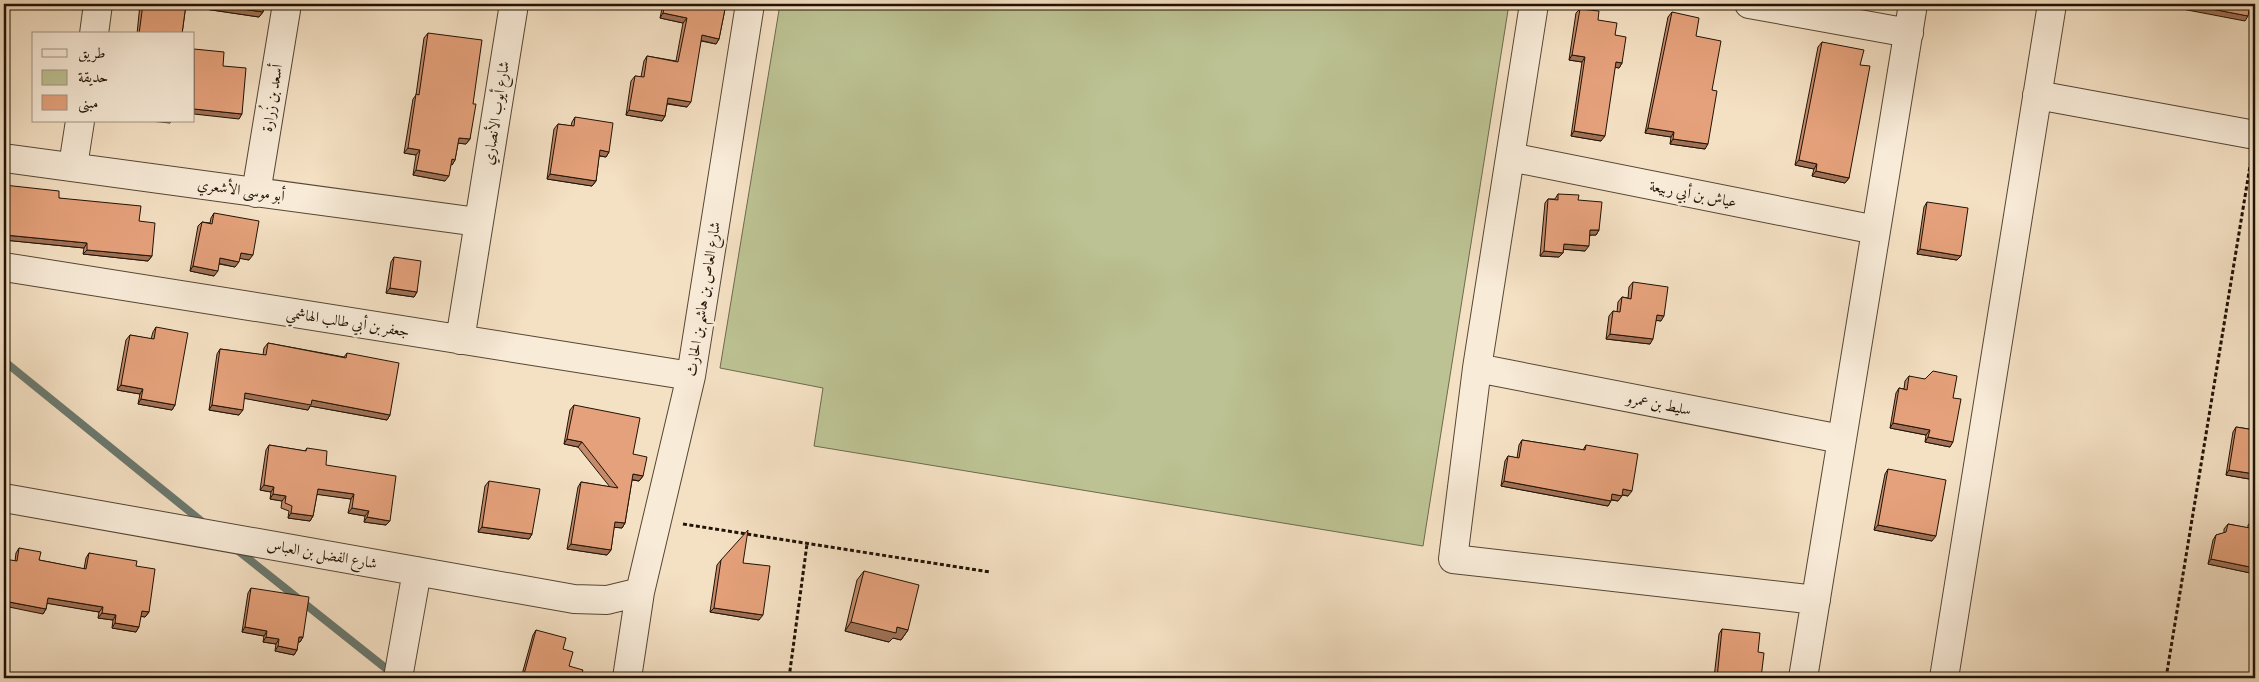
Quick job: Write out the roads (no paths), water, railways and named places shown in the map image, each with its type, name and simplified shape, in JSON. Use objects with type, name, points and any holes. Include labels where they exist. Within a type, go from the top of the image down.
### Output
[{"type":"street","points":[[94,32],[98,4]]},
{"type":"street","name":"أسعد بن زُرارة","points":[[256,193],[287,4]]},
{"type":"street","name":"شارع أيوب الأنصاري","points":[[460,340],[514,4]]},
{"type":"street","name":"شارع العاص بن هاشم بن الحارث","points":[[626,678],[640,592],[691,376],[750,4]]},
{"type":"street","points":[[1534,4],[1477,368],[1453,559],[1816,600]]},
{"type":"street","points":[[1749,4],[1909,33]]},
{"type":"street","points":[[1804,678],[1841,439],[1914,4]]},
{"type":"street","points":[[1944,678],[2052,4]]},
{"type":"street","points":[[2037,96],[2254,146]]},
{"type":"street","points":[[72,166],[80,122]]},
{"type":"street","name":"عياش بن أبي ربيعة","points":[[1510,157],[1876,230]]},
{"type":"street","name":"أبو موسى الأشعري","points":[[4,158],[478,222]]},
{"type":"street","name":"جعفر بن أبي طالب الهاشمي","points":[[4,267],[691,376]]},
{"type":"street","name":"سليط بن عمرو","points":[[1477,368],[1841,439]]},
{"type":"street","name":"شارع الفضل بن العباس","points":[[4,498],[574,599],[607,600],[640,592]]},
{"type":"street","points":[[398,678],[417,571]]},
{"type":"waterway","points":[[4,361],[205,524]]},
{"type":"waterway","points":[[236,549],[393,674]]}]
